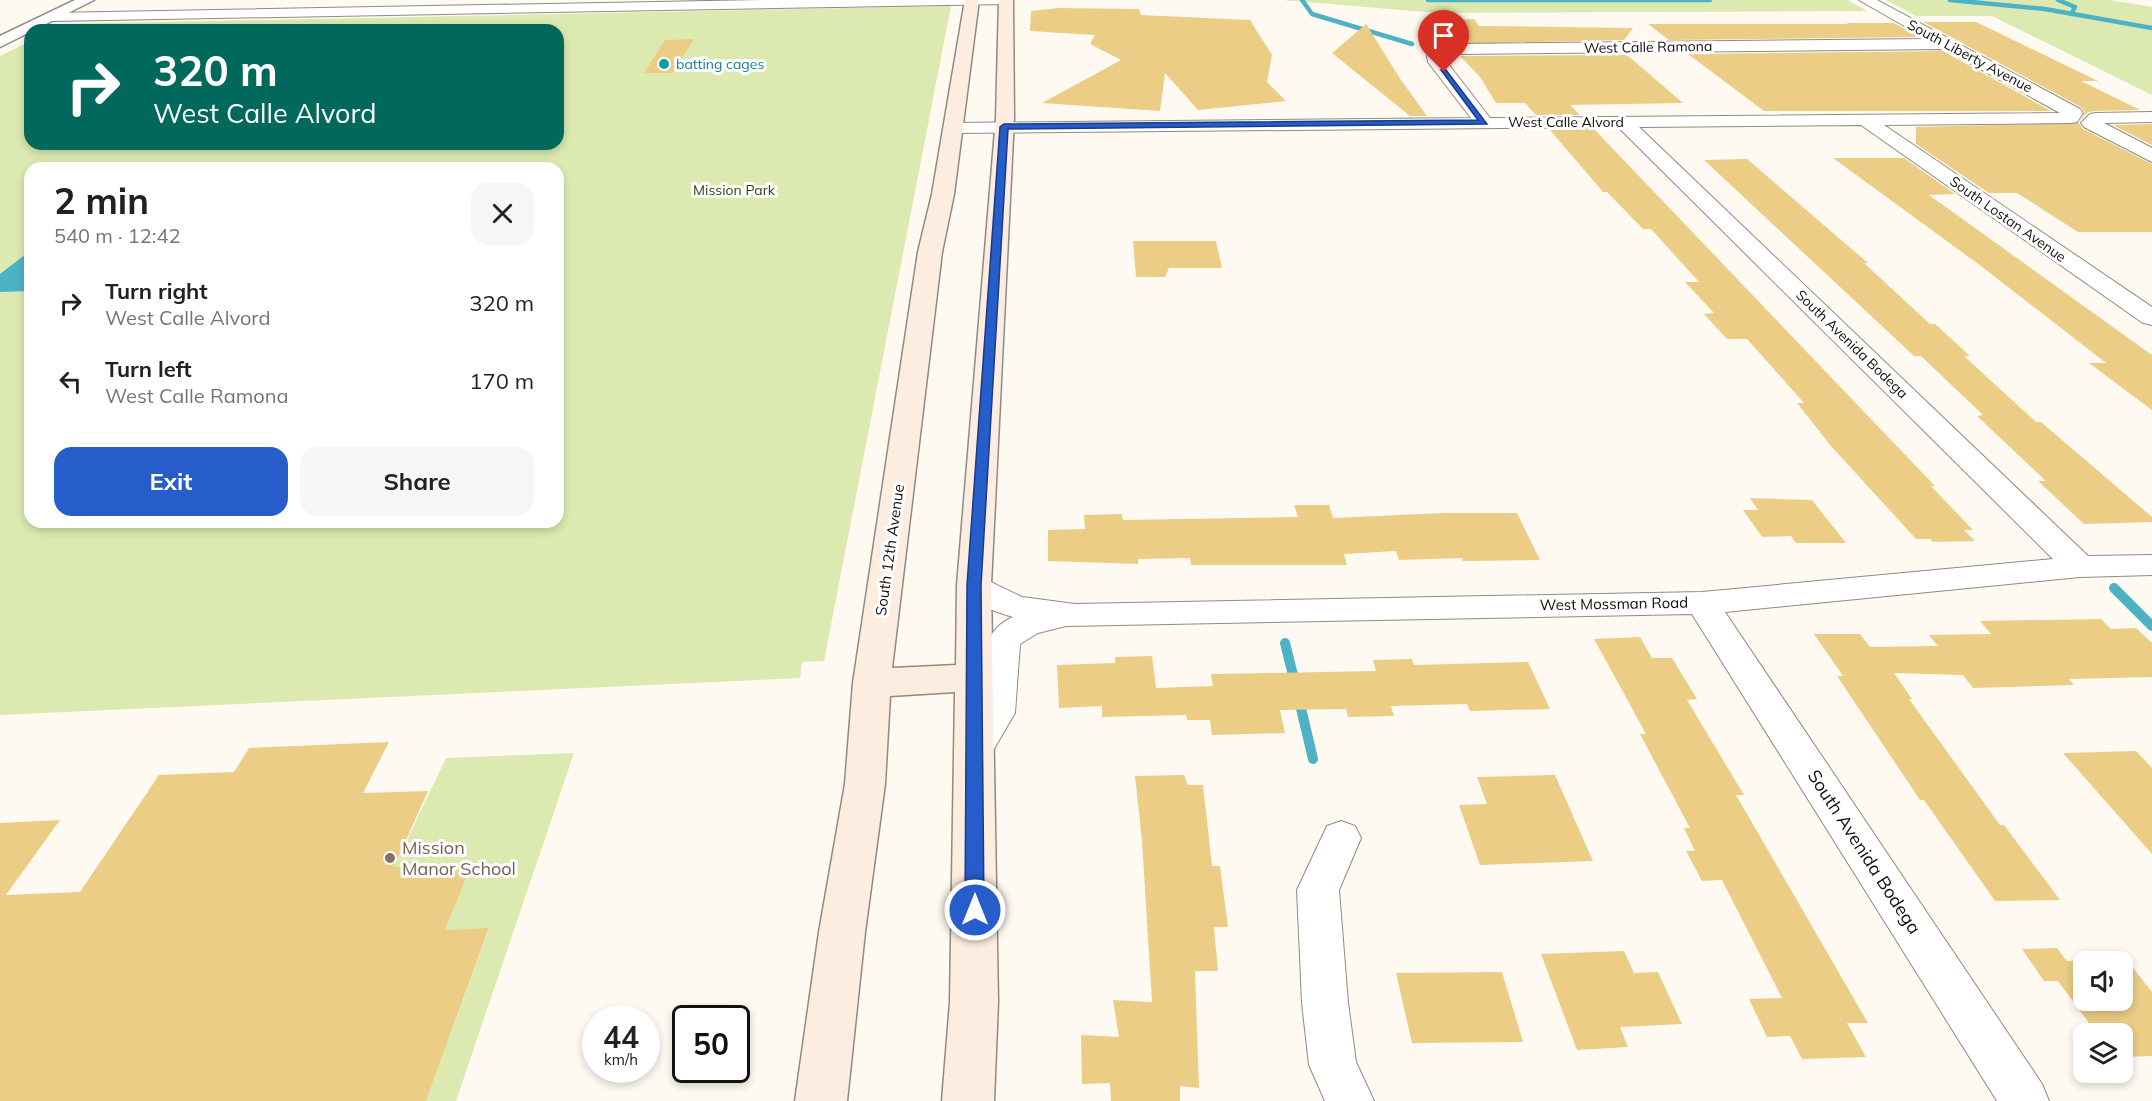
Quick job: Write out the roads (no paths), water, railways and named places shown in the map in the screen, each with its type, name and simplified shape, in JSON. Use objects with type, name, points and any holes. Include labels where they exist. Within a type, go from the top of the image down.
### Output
[{"type":"main road","points":[[968,1101],[974,1002],[976,678],[974,585],[1004,127],[1006,0]]},
{"type":"main road","name":"South 12th Avenue","points":[[821,1101],[842,933],[865,784],[872,682],[930,252],[943,194],[972,1]]},
{"type":"main road","points":[[872,682],[976,678]]},
{"type":"street","points":[[37,24],[87,0]]},
{"type":"street","points":[[51,17],[1006,0]]},
{"type":"street","name":"South Liberty Avenue","points":[[1866,0],[2152,156]]},
{"type":"street","points":[[0,42],[24,30]]},
{"type":"street","name":"West Calle Ramona","points":[[1484,123],[1436,62],[1434,50],[1947,44]]},
{"type":"street","name":"West Calle Alvord","points":[[952,128],[2152,117]]},
{"type":"street","name":"South Lostan Avenue","points":[[1865,120],[2152,318]]},
{"type":"street","name":"South Avenida Bodega","points":[[1623,122],[2080,567]]},
{"type":"street","name":"West Mossman Road","points":[[1075,615],[1702,603],[2080,567],[2152,565]]},
{"type":"street","points":[[974,585],[996,601],[1029,611],[1075,615]]},
{"type":"street","name":"South Avenida Bodega","points":[[1702,603],[2025,1101]]},
{"type":"street","points":[[975,749],[997,715],[1001,645],[1013,629],[1030,623],[1075,615]]},
{"type":"street","points":[[1341,838],[1318,890],[1325,1003],[1333,1065],[1350,1101]]},
{"type":"water","points":[[24,256],[24,291],[0,292],[0,274]]},
{"type":"waterway","points":[[1302,0],[1312,14],[1412,44]]},
{"type":"waterway","points":[[1428,0],[1710,0]]},
{"type":"waterway","points":[[1950,0],[2071,14]]},
{"type":"waterway","points":[[2058,0],[2075,7],[2071,14]]},
{"type":"waterway","points":[[2071,14],[2152,28]]},
{"type":"waterway","points":[[2114,588],[2152,626]]},
{"type":"waterway","points":[[1285,643],[1295,683]]},
{"type":"waterway","points":[[1299,700],[1313,759]]},
{"type":"place","name":"batting cages","points":[[664,64]]},
{"type":"place","name":"Mission Manor School","points":[[390,858]]},
{"type":"park label","name":"Mission Park","points":[[734,190]]}]
